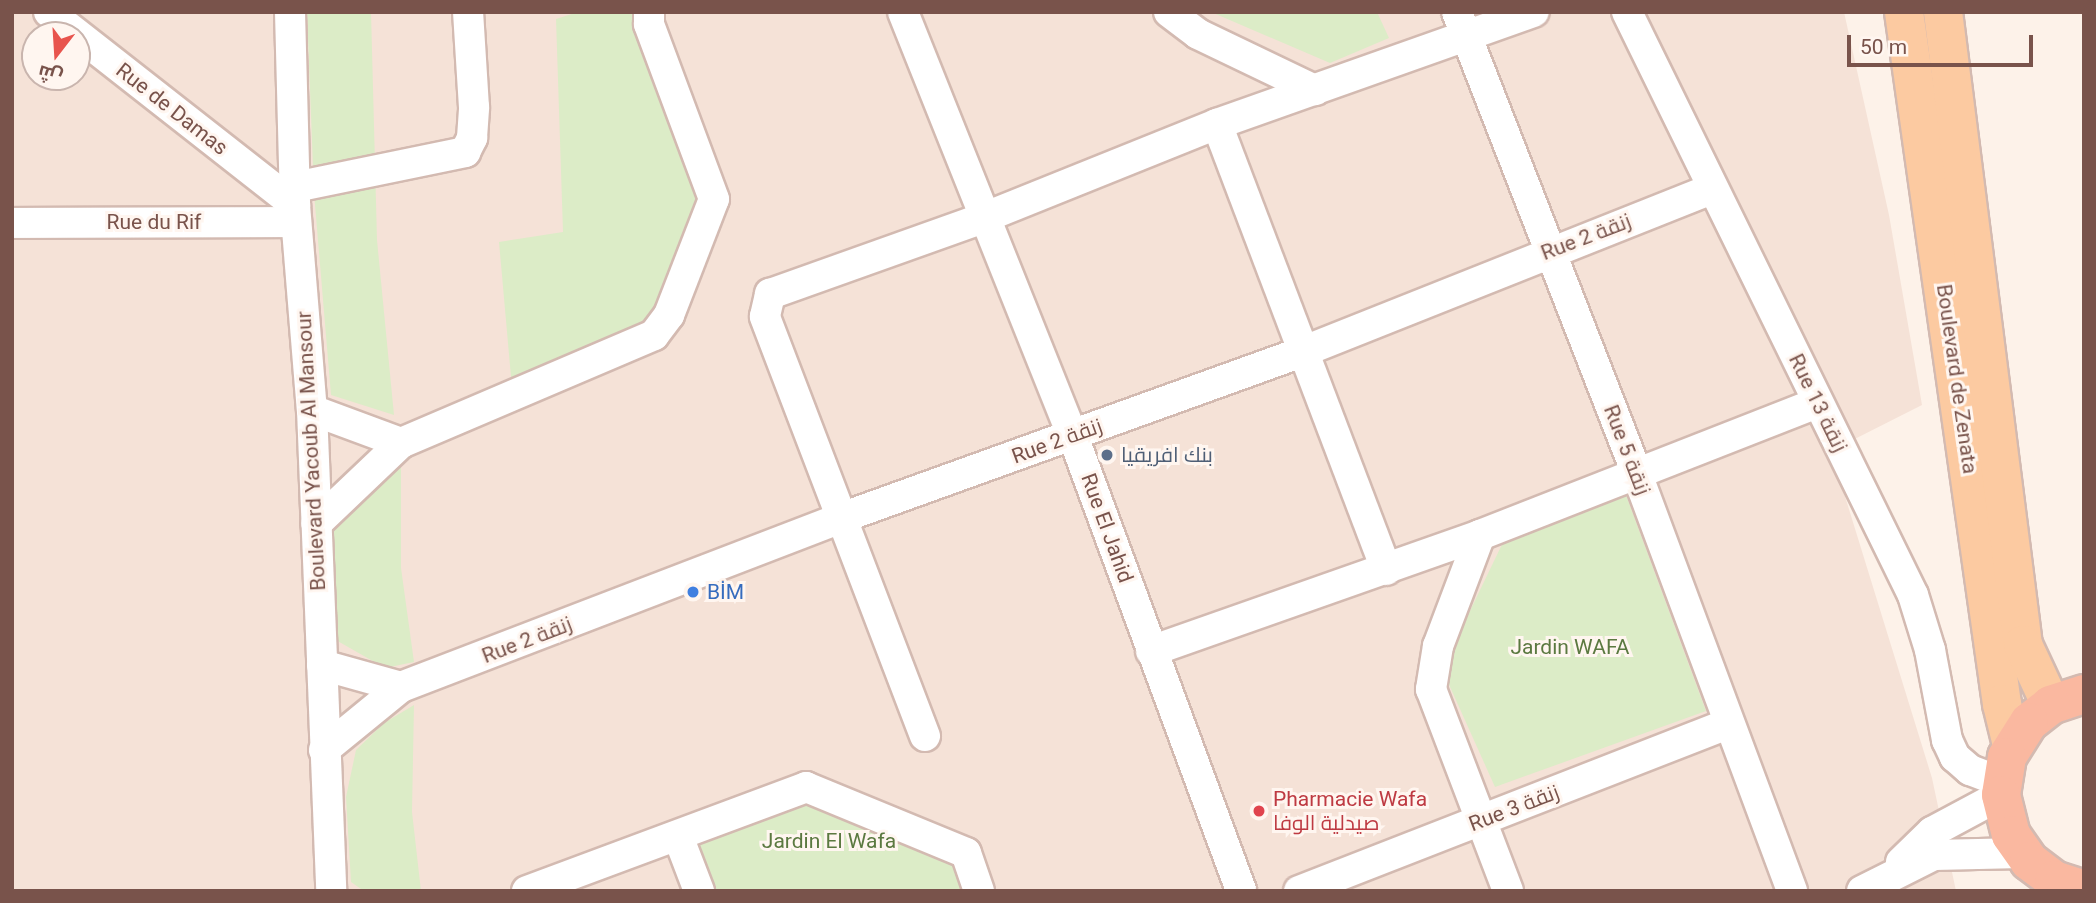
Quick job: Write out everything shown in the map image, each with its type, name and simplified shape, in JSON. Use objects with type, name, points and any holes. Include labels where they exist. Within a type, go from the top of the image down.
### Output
[{"type":"highway","points":[[2067,700],[2029,722],[2012,745],[2001,788],[2011,835],[2026,868],[2084,890]]},
{"type":"main road","name":"Boulevard de Zenata","points":[[1904,12],[2002,704],[2012,745]]},
{"type":"main road","name":"Boulevard de Zenata","points":[[1943,12],[2023,645],[2067,700]]},
{"type":"street","name":"Rue de Damas","points":[[49,12],[295,204]]},
{"type":"street","name":"Boulevard Yacoub Al Mansour","points":[[290,12],[295,204],[312,410],[331,891]]},
{"type":"street","name":"Rue du Rif","points":[[12,223],[295,204],[465,152],[472,138],[474,107],[468,12]]},
{"type":"street","points":[[316,524],[401,443],[653,335],[669,315],[714,199],[649,24],[649,12]]},
{"type":"street","name":"Rue El Jahid","points":[[903,12],[983,218],[1073,436],[1150,651],[1241,891]]},
{"type":"street","points":[[1169,12],[1198,34],[1315,90]]},
{"type":"street","points":[[925,736],[765,316],[765,302],[770,294],[983,218],[1217,124],[1315,90],[1461,24],[1534,12]]},
{"type":"street","name":"Rue 13 زنقة","points":[[1626,12],[1913,595],[1930,650],[1947,740],[1955,757],[1970,770],[2001,788]]},
{"type":"street","name":"Rue 5 زنقة","points":[[1461,24],[1637,474],[1792,891]]},
{"type":"street","points":[[1217,124],[1386,569]]},
{"type":"street","name":"Rue 2 زنقة","points":[[324,750],[401,687],[841,518],[1302,352],[1711,189]]},
{"type":"street","points":[[1150,651],[1480,535],[1817,402]]},
{"type":"street","points":[[312,410],[401,443]]},
{"type":"street","points":[[1480,535],[1438,646],[1431,689],[1508,891]]},
{"type":"street","points":[[322,665],[401,687]]},
{"type":"street","name":"Rue 3 زنقة","points":[[1299,891],[1728,724]]},
{"type":"street","points":[[527,891],[807,787],[966,853],[979,891]]},
{"type":"street","points":[[1872,885],[1932,832],[2001,788]]},
{"type":"street","points":[[678,836],[699,891]]},
{"type":"street","points":[[1872,885],[1951,852],[2026,868]]},
{"type":"shaded area","points":[[12,12],[1844,12],[1889,215],[1922,405],[1831,451],[1932,778],[1956,891],[12,891]]},
{"type":"green space","points":[[307,12],[371,12],[377,240],[394,415],[331,395],[314,193]]},
{"type":"green space","points":[[578,12],[654,12],[715,183],[648,353],[512,388],[499,242],[563,232],[556,19]]},
{"type":"green space","points":[[1211,12],[1377,12],[1389,38],[1330,63]]},
{"type":"green space","points":[[401,459],[401,568],[414,662],[385,668],[334,639],[331,530]]},
{"type":"green space","name":"Jardin WAFA","points":[[1623,487],[1706,711],[1495,787],[1442,669],[1507,534]]},
{"type":"green space","points":[[414,705],[412,812],[421,891],[364,891],[351,882],[346,797],[356,750],[384,723]]},
{"type":"green space","name":"Jardin El Wafa","points":[[831,790],[972,841],[987,891],[699,891],[678,836]]},
{"type":"place","name":"بنك افريقيا","points":[[1107,455]]},
{"type":"place","name":"BİM","points":[[693,592]]},
{"type":"place","name":"Pharmacie Wafa صيدلية الوفا","points":[[1259,811]]}]
